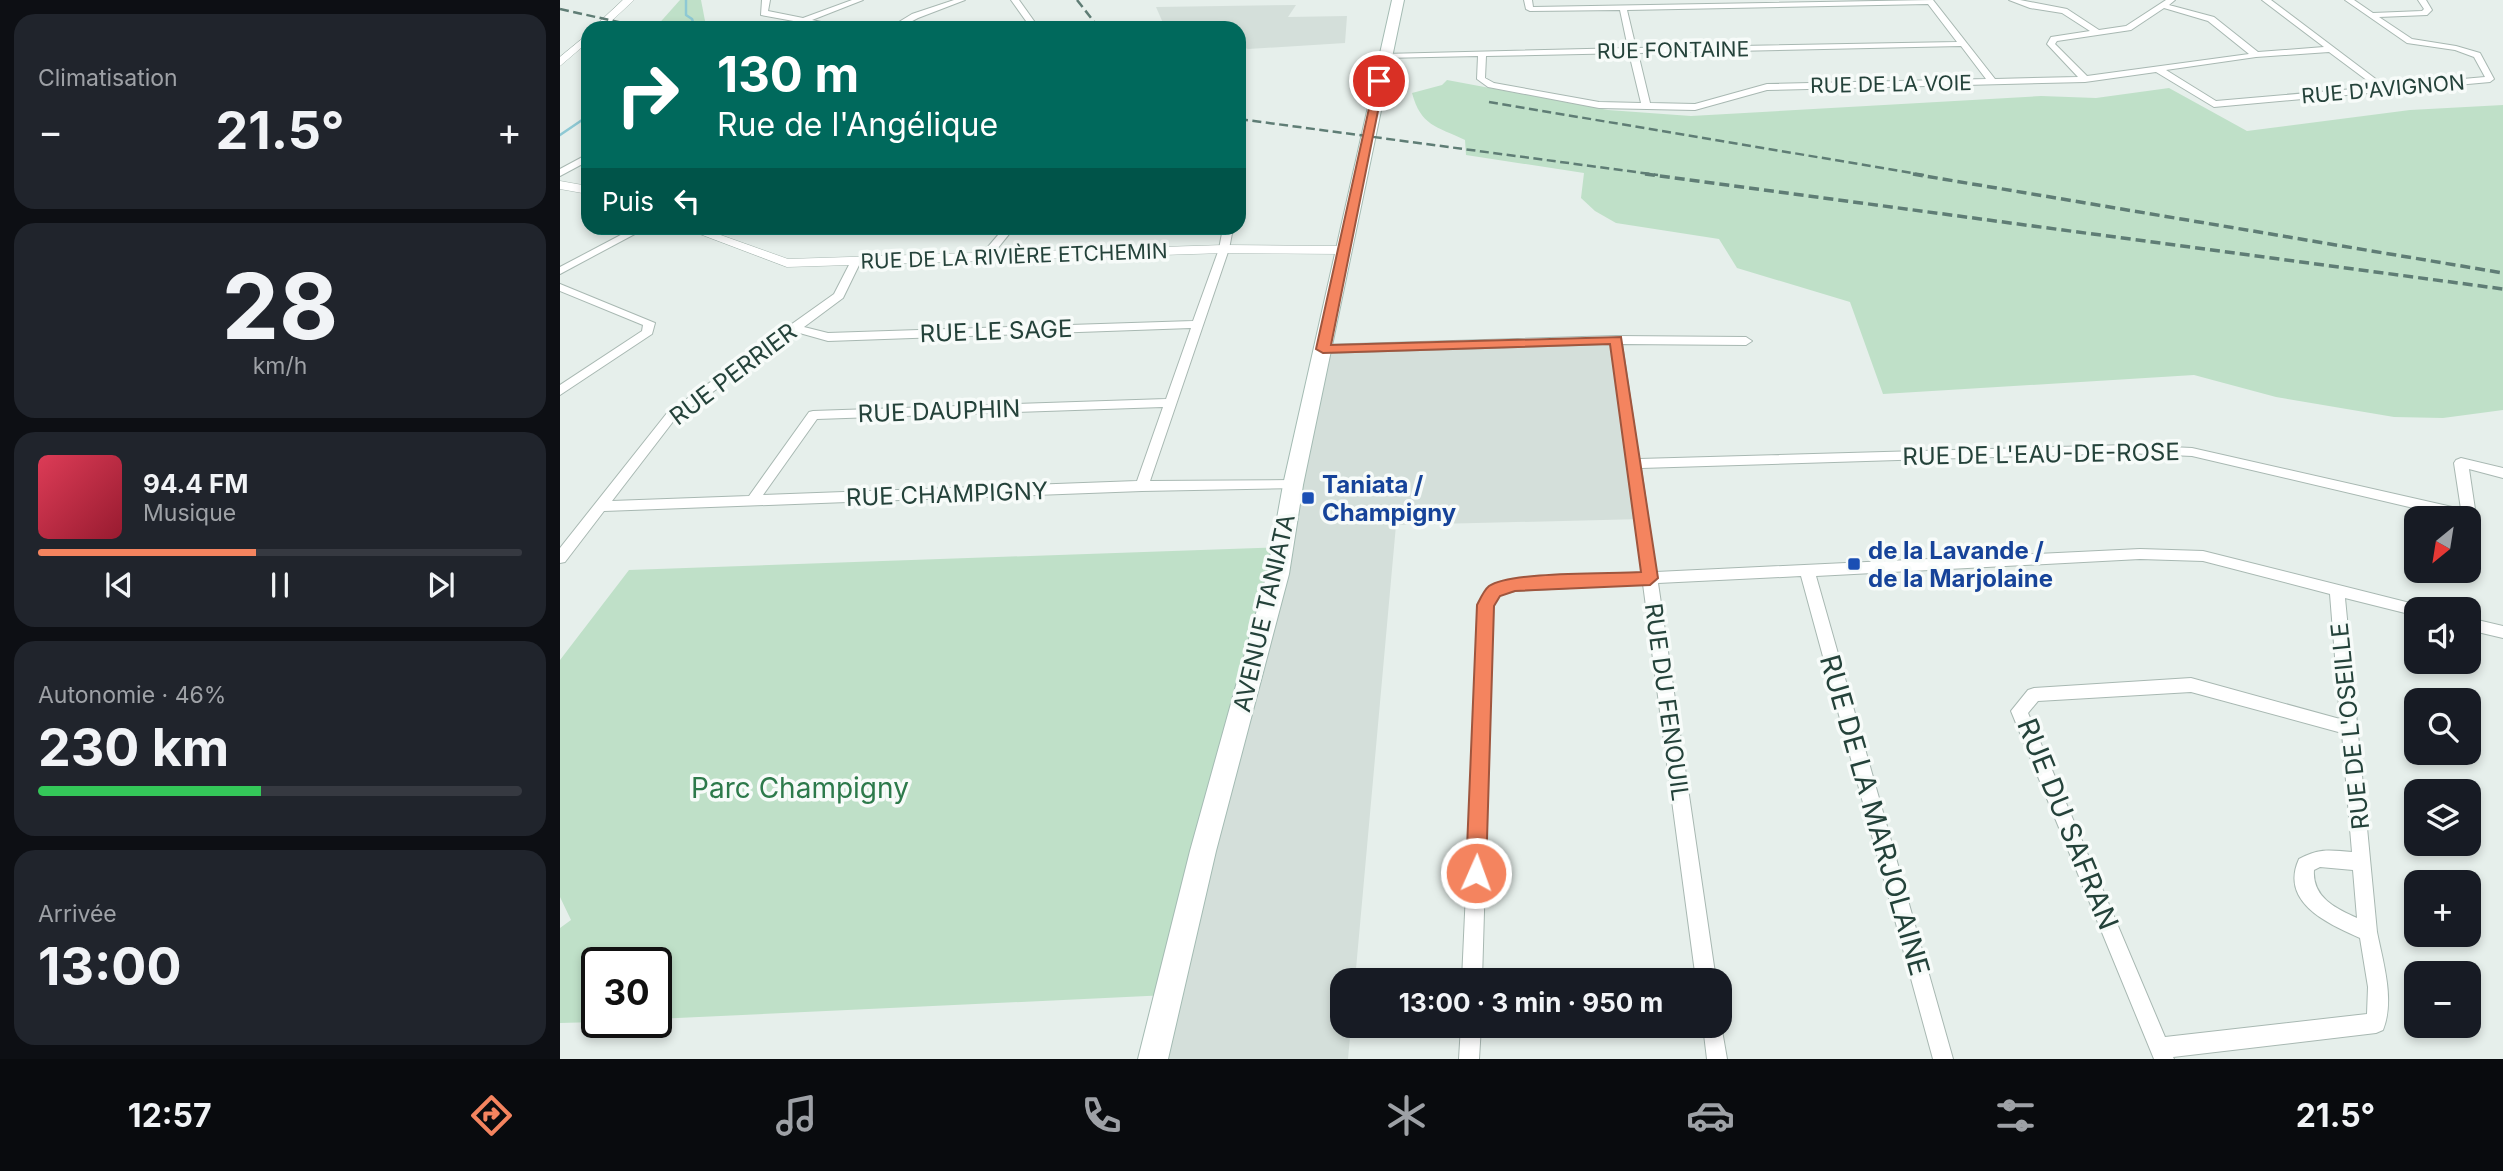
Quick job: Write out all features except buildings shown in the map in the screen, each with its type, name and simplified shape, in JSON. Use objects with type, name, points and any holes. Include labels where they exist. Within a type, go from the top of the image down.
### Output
[{"type":"main road","name":"AVENUE TANIATA","points":[[1153,1059],[1203,851],[1278,574],[1293,485],[1398,0]]},
{"type":"street","points":[[606,21],[629,0]]},
{"type":"street","points":[[766,0],[764,13],[801,21],[859,0]]},
{"type":"street","points":[[906,21],[961,0]]},
{"type":"street","points":[[1015,0],[1030,21]]},
{"type":"street","points":[[1528,0],[1530,9],[1623,8],[1704,3],[1930,1],[1992,81]]},
{"type":"street","points":[[2013,0],[2030,6],[2064,11],[2098,33]]},
{"type":"street","points":[[2266,0],[2384,89]]},
{"type":"street","name":"RUE D'AVIGNON","points":[[2158,69],[2214,104],[2490,79],[2477,55],[2456,48],[2410,41],[2349,0]]},
{"type":"street","points":[[2370,15],[2424,13],[2428,10],[2421,0]]},
{"type":"street","points":[[2085,79],[2051,44],[2054,39],[2128,28],[2168,3],[2211,19],[2256,55]]},
{"type":"street","points":[[1623,8],[1646,107]]},
{"type":"street","points":[[560,63],[581,44]]},
{"type":"street","name":"RUE FONTAINE","points":[[1384,56],[1961,44]]},
{"type":"street","name":"RUE DE LA VOIE","points":[[1482,53],[1481,79],[1491,85],[1599,105],[1695,107],[1767,87],[2085,79],[2256,55],[2332,49]]},
{"type":"street","points":[[560,173],[581,161]]},
{"type":"street","points":[[560,185],[581,189]]},
{"type":"street","points":[[560,271],[628,235]]},
{"type":"street","name":"RUE DE LA RIVIÈRE ETCHEMIN","points":[[710,235],[788,263],[1224,250],[1345,250]]},
{"type":"street","points":[[985,257],[1003,235]]},
{"type":"street","points":[[1142,486],[1224,250],[1227,235]]},
{"type":"street","name":"RUE PERRIER","points":[[560,558],[671,416],[839,296],[856,261]]},
{"type":"street","points":[[560,287],[649,323],[648,332],[560,391]]},
{"type":"street","name":"RUE LE SAGE","points":[[795,328],[828,337],[1198,324]]},
{"type":"street","points":[[1323,349],[1616,340],[1746,341]]},
{"type":"street","name":"RUE DU FENOUIL","points":[[1616,340],[1704,968]]},
{"type":"street","name":"RUE DAUPHIN","points":[[752,501],[813,415],[1171,403]]},
{"type":"street","name":"RUE DE L'EAU-DE-ROSE","points":[[1634,464],[2127,449],[2192,452],[2469,516],[2460,463],[2503,473]]},
{"type":"street","name":"RUE CHAMPIGNY","points":[[602,506],[1142,486],[1293,485]]},
{"type":"street","points":[[1472,968],[1486,605],[1494,591],[1515,585],[2140,554],[2203,556],[2404,607]]},
{"type":"street","name":"RUE DE LA MARJOLAINE","points":[[1807,571],[1943,1059]]},
{"type":"street","name":"RUE DE L'OSEILLE","points":[[2162,1054],[2376,1023],[2378,987],[2368,932],[2337,590]]},
{"type":"street","points":[[2481,627],[2503,632]]},
{"type":"street","name":"RUE DU SAFRAN","points":[[2162,1054],[2019,712],[2034,695],[2191,685],[2349,728]]},
{"type":"street","name":"RUE DE L'OSEILLE","points":[[2363,862],[2318,858],[2305,865],[2302,881],[2307,896],[2321,909],[2368,932]]},
{"type":"street","points":[[1469,1059],[1470,1038]]},
{"type":"street","points":[[1714,1038],[1717,1059]]},
{"type":"shaded area","points":[[1296,5],[1288,17],[1347,16],[1345,43],[1248,49],[1246,21],[1162,21],[1156,7]]},
{"type":"shaded area","points":[[1616,340],[1642,519],[1396,525],[1356,968],[1330,968],[1330,1038],[1350,1038],[1348,1059],[1155,1059],[1323,349]]},
{"type":"green space","points":[[680,0],[701,0],[705,21],[661,21]]},
{"type":"green space","points":[[1447,80],[1608,110],[1691,116],[2041,96],[2096,98],[2169,88],[2247,131],[2410,110],[2503,105],[2503,410],[2443,418],[2394,417],[2276,397],[2194,375],[1883,394],[1850,302],[1737,268],[1719,239],[1616,223],[1595,211],[1581,198],[1584,173],[1466,155],[1465,140],[1425,119],[1412,93],[1442,85]]},
{"type":"green space","name":"Parc Champigny","points":[[1284,547],[1168,995],[672,1018],[672,947],[581,947],[581,1022],[560,1023],[560,928],[571,920],[560,897],[560,660],[629,570]]},
{"type":"waterway","points":[[686,0],[686,15],[693,21]]},
{"type":"waterway","points":[[560,135],[581,121]]},
{"type":"railway","points":[[1077,0],[1094,21]]},
{"type":"railway","points":[[560,9],[614,21]]},
{"type":"railway","points":[[1489,102],[1924,175]]},
{"type":"railway","points":[[1246,120],[1658,175]]},
{"type":"railway","points":[[1645,174],[2503,289]]},
{"type":"railway","points":[[1913,174],[2503,273]]},
{"type":"place","name":"Taniata / Champigny","points":[[1308,498]]},
{"type":"place","name":"de la Lavande / de la Marjolaine","points":[[1854,564]]},
{"type":"route","points":[[1379,81],[1323,349],[1616,340],[1650,578],[1515,585],[1494,591],[1486,605],[1476,873]]}]
